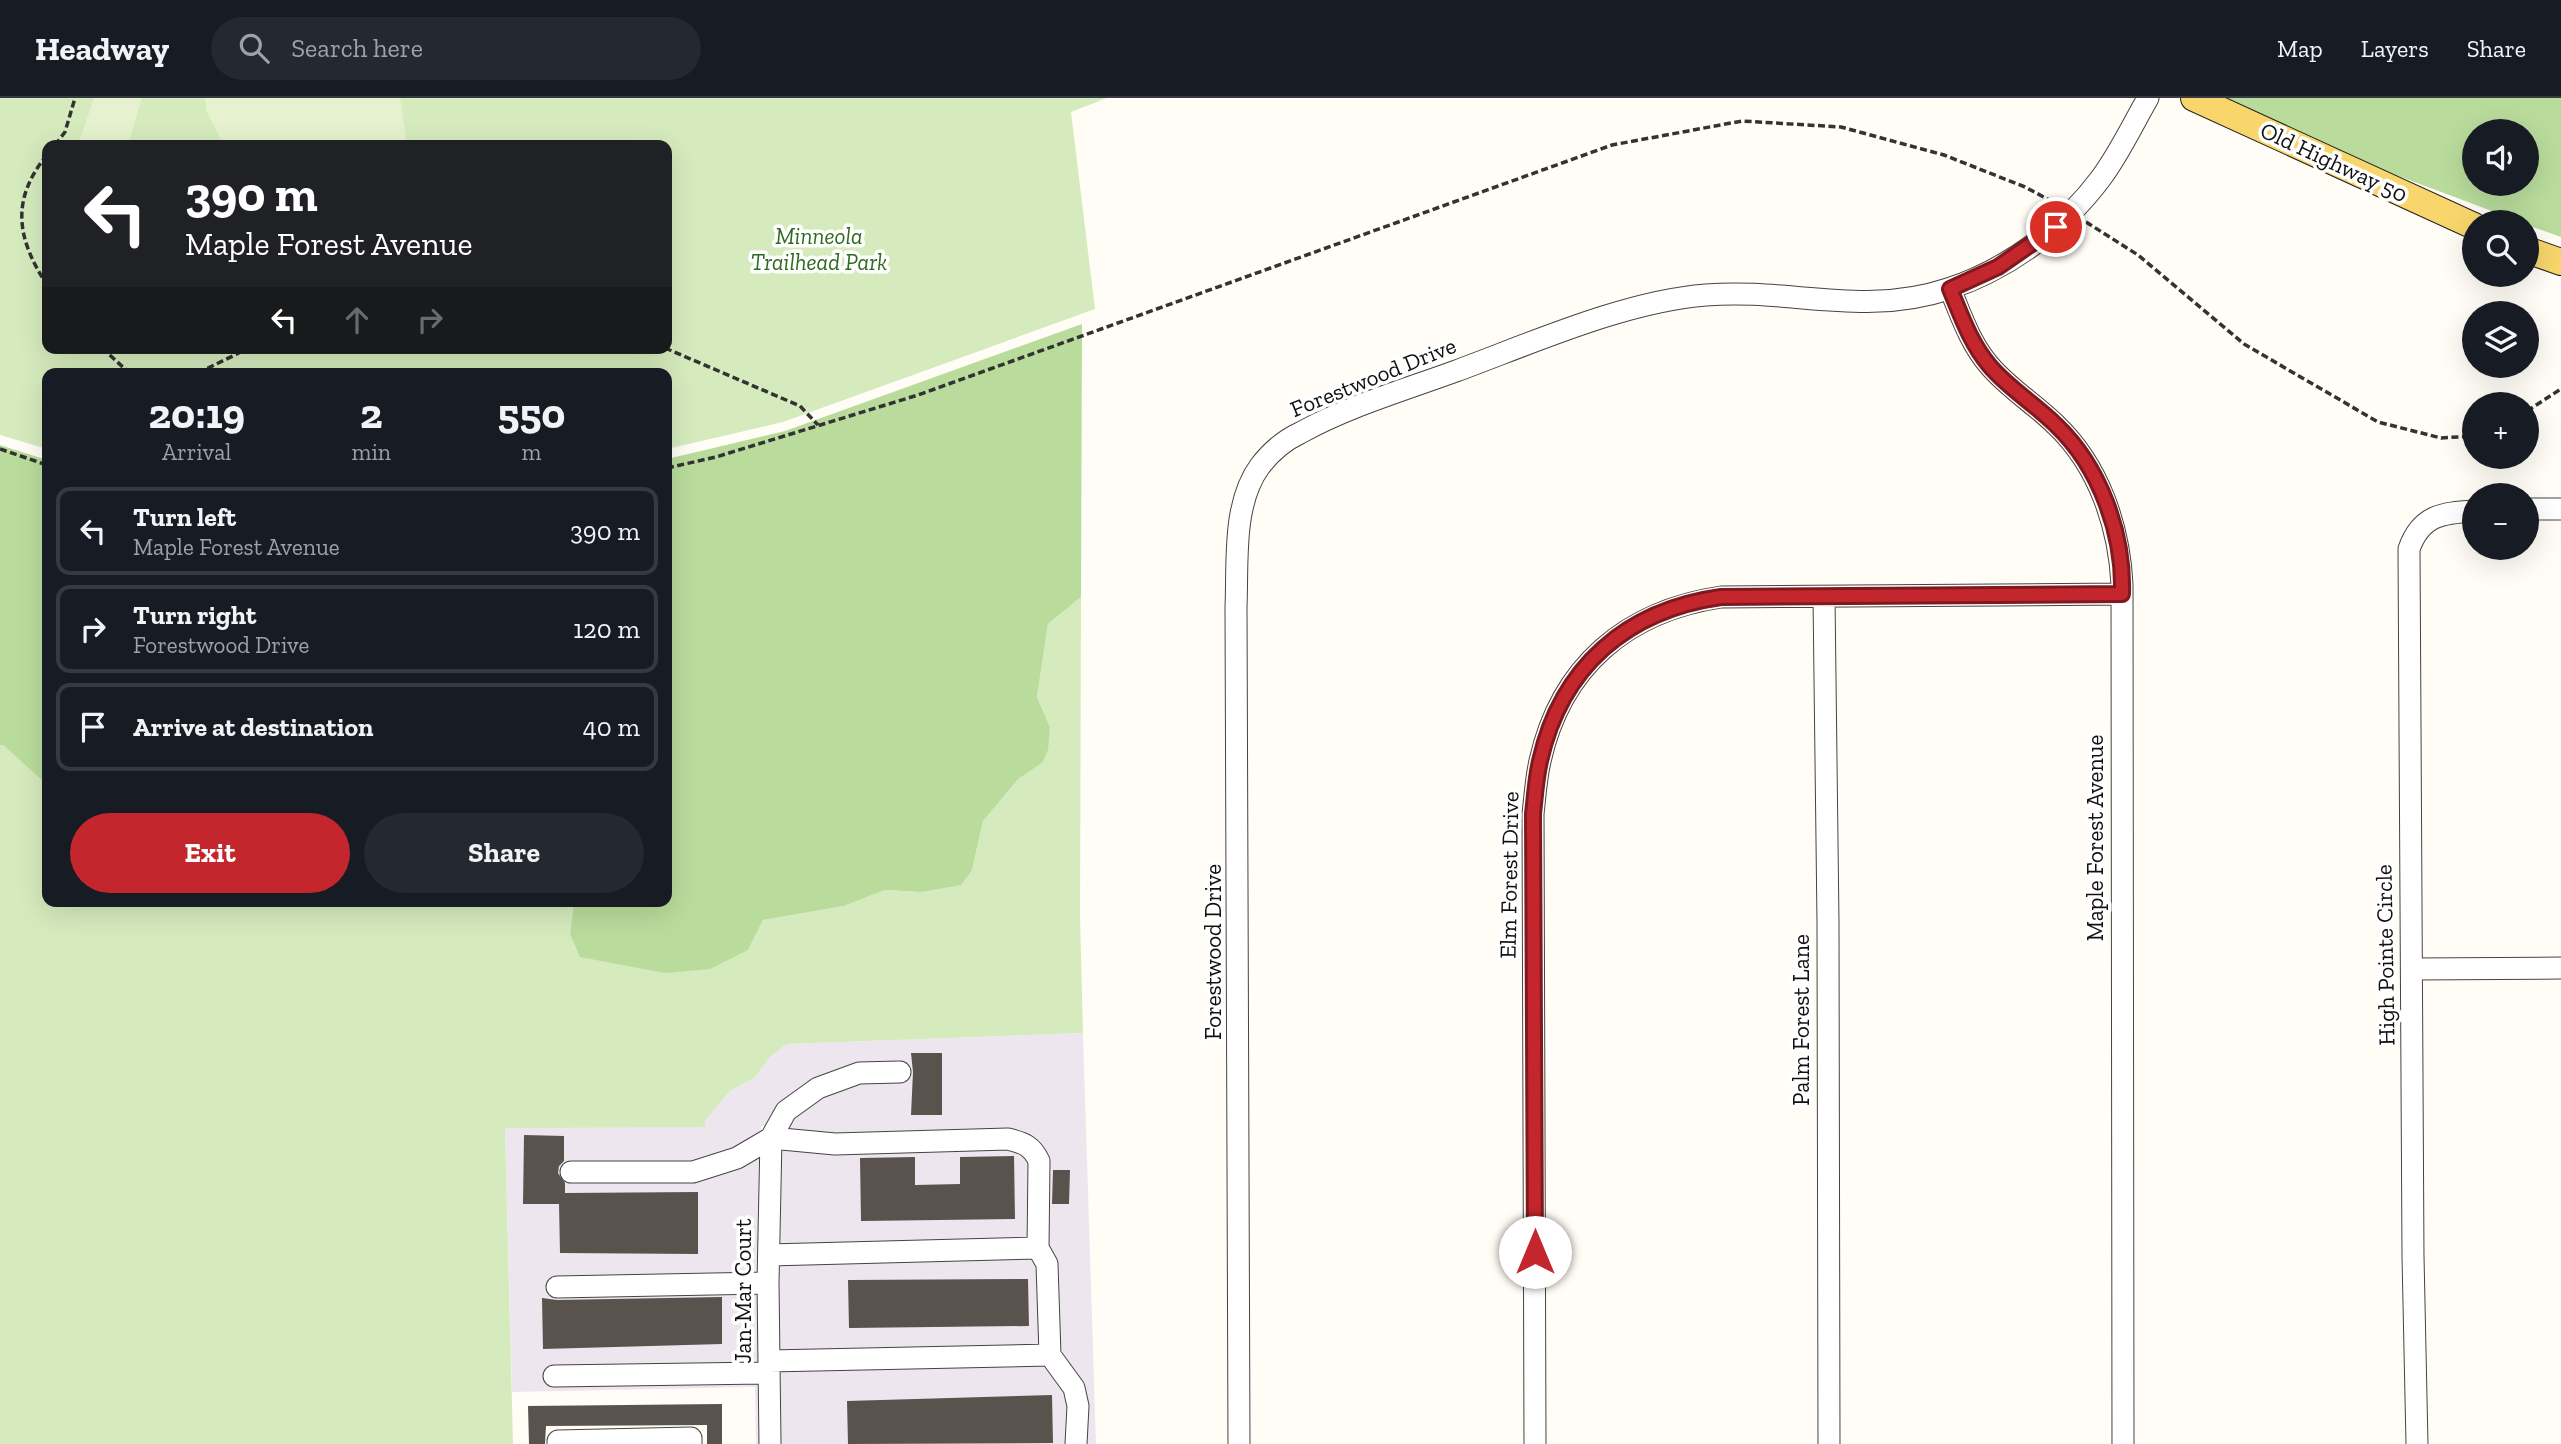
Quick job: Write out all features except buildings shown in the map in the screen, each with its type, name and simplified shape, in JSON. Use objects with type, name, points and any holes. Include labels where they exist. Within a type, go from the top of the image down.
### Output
[{"type":"main road","name":"Old Highway 50","points":[[2194,98],[2462,221]]},
{"type":"main road","points":[[2539,254],[2561,262]]},
{"type":"street","name":"Forestwood Drive","points":[[1239,1444],[1239,789],[1236,607],[1239,537],[1244,506],[1251,482],[1260,465],[1298,433],[1338,415],[1558,334],[1673,299],[1708,295],[1760,295],[1837,302],[1886,302],[1918,298],[1950,289],[1998,267],[2026,249],[2071,212],[2103,176],[2148,98]]},
{"type":"street","name":"Maple Forest Avenue","points":[[1950,289],[1976,348],[1990,366],[2056,425],[2081,454],[2096,480],[2115,528],[2120,553],[2123,1444]]},
{"type":"street","points":[[2539,509],[2561,509]]},
{"type":"street","name":"High Pointe Circle","points":[[2417,1444],[2413,1256],[2409,549],[2413,536],[2421,525],[2430,519],[2462,511]]},
{"type":"street","name":"Elm Forest Drive","points":[[1535,1444],[1533,814],[1539,762],[1549,727],[1563,696],[1604,646],[1632,626],[1660,612],[1692,601],[1721,597],[2122,594]]},
{"type":"street","name":"Palm Forest Lane","points":[[1824,597],[1829,1444]]},
{"type":"street","points":[[2413,970],[2561,968]]},
{"type":"street","points":[[571,1172],[693,1172],[737,1158],[771,1138],[786,1111],[818,1088],[859,1073],[900,1072]]},
{"type":"street","points":[[771,1138],[835,1144],[1008,1139],[1025,1143],[1035,1151],[1039,1161],[1038,1248],[1047,1264],[1050,1355],[1074,1388],[1078,1406],[1076,1444]]},
{"type":"street","name":"Jan-Mar Court","points":[[770,1444],[768,1283],[771,1138]]},
{"type":"street","points":[[769,1255],[1038,1248]]},
{"type":"street","points":[[557,1287],[768,1283]]},
{"type":"street","points":[[554,1376],[1050,1355]]},
{"type":"street","points":[[558,1444],[558,1441],[691,1438],[691,1444]]},
{"type":"path","points":[[59,140],[65,132],[75,98]]},
{"type":"path","points":[[672,467],[716,457],[918,395],[1612,145],[1742,121],[1842,127],[1944,155],[2025,187],[2071,212],[2138,255],[2244,344],[2378,422],[2441,438],[2462,437]]},
{"type":"path","points":[[42,161],[24,193],[22,214],[23,239],[42,277]]},
{"type":"path","points":[[672,351],[800,406],[818,425]]},
{"type":"path","points":[[109,354],[124,368]]},
{"type":"path","points":[[208,368],[237,354]]},
{"type":"path","points":[[2539,403],[2561,389]]},
{"type":"path","points":[[0,449],[42,463]]},
{"type":"shaded area","points":[[1083,1033],[1096,1444],[780,1444],[780,1126],[761,1126],[760,1444],[756,1444],[755,1387],[512,1392],[505,1127],[705,1127],[705,1121],[730,1091],[754,1078],[770,1057],[787,1044]]},
{"type":"green space","name":"Minneola Trailhead Park","points":[[0,98],[1107,98],[1071,112],[1095,309],[783,422],[672,448],[672,368],[42,368],[42,448],[0,435]]},
{"type":"green space","points":[[94,98],[142,98],[129,140],[80,140]]},
{"type":"green space","points":[[205,98],[400,98],[406,140],[221,140],[206,110]]},
{"type":"green space","points":[[2221,98],[2561,98],[2561,237],[2539,229],[2539,210],[2489,210],[2356,160]]},
{"type":"green space","points":[[1082,324],[1081,597],[1048,624],[1037,697],[1050,727],[1048,750],[1042,763],[1018,779],[983,821],[972,870],[961,885],[921,892],[885,890],[844,906],[763,920],[748,950],[710,969],[665,973],[580,957],[570,934],[573,907],[672,907],[672,458],[785,431]]},
{"type":"green space","points":[[0,445],[42,458],[42,780],[0,745]]},
{"type":"green space","points":[[1081,597],[1080,916],[1083,1033],[787,1044],[770,1057],[754,1078],[730,1091],[705,1121],[705,1127],[505,1128],[513,1444],[0,1444],[0,745],[42,780],[42,907],[573,907],[570,934],[748,950],[763,920],[844,906],[885,890],[921,892],[972,870],[983,821],[1018,778],[1042,763],[1050,727],[1037,697],[1048,624]]},
{"type":"route","points":[[1535,1252],[1533,814],[1539,762],[1549,727],[1563,696],[1604,646],[1632,626],[1660,612],[1692,601],[1721,597],[2122,594],[2120,553],[2115,528],[2096,480],[2081,454],[2056,425],[2021,396],[1976,348],[1950,289],[1998,267],[2056,227]]}]
